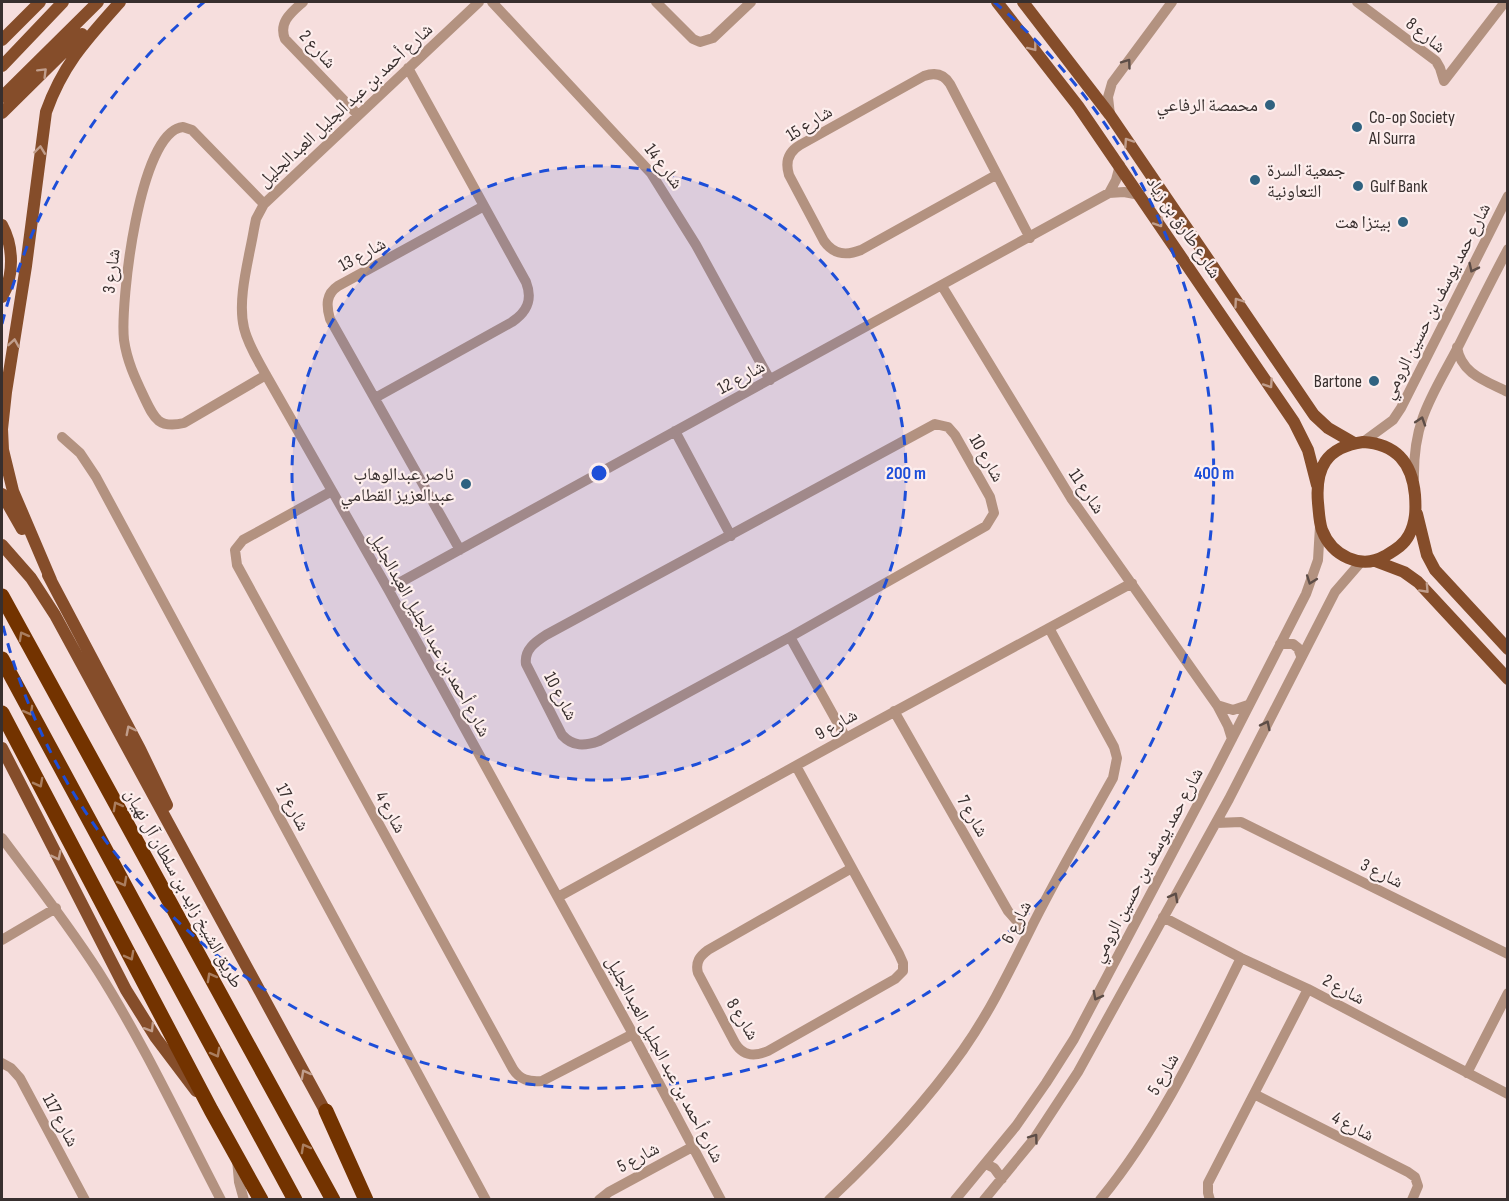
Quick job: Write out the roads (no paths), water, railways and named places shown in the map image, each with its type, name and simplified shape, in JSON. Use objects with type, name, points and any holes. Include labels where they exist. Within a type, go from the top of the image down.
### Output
[{"type":"highway","name":"طريق الشيخ زايد بن سلطان آل نهيان","points":[[2,596],[333,1200]]},
{"type":"highway","points":[[2,659],[295,1200]]},
{"type":"highway","points":[[2,713],[211,1110],[261,1200]]},
{"type":"highway","points":[[326,1112],[366,1200]]},
{"type":"main road","points":[[2,40],[40,2]]},
{"type":"main road","points":[[2,66],[63,2]]},
{"type":"main road","points":[[2,97],[98,2]]},
{"type":"main road","points":[[2,113],[90,26],[119,2]]},
{"type":"main road","points":[[51,580],[21,511],[7,470],[3,450],[3,411],[26,266],[46,112],[65,69],[79,48],[119,2]]},
{"type":"main road","name":"شارع طارق بن زياد","points":[[997,2],[1072,97],[1294,422],[1308,450],[1317,485]]},
{"type":"main road","name":"شارع طارق بن زياد","points":[[1023,2],[1110,115],[1314,415],[1328,428],[1359,442]]},
{"type":"main road","points":[[2,225],[9,244],[11,264],[8,284],[2,297]]},
{"type":"main road","points":[[1508,649],[1435,570],[1427,555],[1416,512],[1414,478],[1406,464],[1395,452],[1380,444],[1359,442],[1345,446],[1329,456],[1323,464],[1317,485],[1320,523],[1332,547],[1346,557],[1361,562],[1375,561],[1404,572],[1418,582],[1508,679]]},
{"type":"main road","points":[[2,494],[51,580],[149,768],[169,810],[188,860]]},
{"type":"main road","points":[[1375,561],[1396,549],[1407,539],[1416,512]]},
{"type":"main road","points":[[2,545],[31,578],[55,615],[373,1200]]},
{"type":"main road","points":[[2,748],[126,990],[168,1055],[211,1110]]},
{"type":"street","name":"شارع 2","points":[[303,2],[285,21],[283,29],[285,39],[358,115]]},
{"type":"street","name":"شارع أحمد بن عبد الجليل العبدالجليل","points":[[479,2],[264,204],[256,219],[242,312],[248,341],[266,375],[388,589],[558,897],[694,1146],[721,1200]]},
{"type":"street","name":"شارع 14","points":[[492,2],[651,173],[691,237],[770,380]]},
{"type":"street","points":[[656,2],[693,39],[700,42],[713,38],[751,2]]},
{"type":"street","points":[[1110,115],[1108,97],[1112,83],[1172,2]]},
{"type":"street","name":"شارع 8","points":[[1357,2],[1436,61],[1444,81],[1505,2]]},
{"type":"street","points":[[375,398],[512,322],[527,308],[530,295],[526,282],[408,68]]},
{"type":"street","name":"شارع 15","points":[[996,175],[861,250],[844,254],[831,250],[824,241],[789,175],[787,164],[790,154],[800,144],[924,76],[935,74],[947,80],[1030,238]]},
{"type":"street","name":"شارع 3","points":[[264,204],[192,130],[183,126],[172,130],[153,161],[141,192],[129,256],[123,309],[124,338],[130,365],[152,413],[160,423],[171,425],[184,423],[266,375]]},
{"type":"street","points":[[1108,193],[1116,180],[1120,165]]},
{"type":"street","points":[[1108,193],[1124,192],[1140,195]]},
{"type":"street","name":"شارع 12","points":[[388,589],[1030,238],[1108,193]]},
{"type":"street","name":"شارع حمد يوسف بن حسين الرومي","points":[[1359,442],[1393,420],[1401,408],[1508,196]]},
{"type":"street","name":"شارع 13","points":[[460,550],[330,319],[327,306],[329,294],[338,286],[484,206]]},
{"type":"street","points":[[1414,478],[1413,457],[1419,426],[1428,402],[1508,249]]},
{"type":"street","name":"شارع 11","points":[[942,286],[1061,484],[1217,705],[1232,739]]},
{"type":"street","points":[[1457,347],[1460,361],[1468,372]]},
{"type":"street","points":[[1441,377],[1455,372],[1468,372],[1508,392]]},
{"type":"street","name":"شارع 10","points":[[938,424],[945,426],[955,435],[993,501],[994,513],[990,522],[976,532],[599,741],[586,745],[569,741],[562,735],[525,664],[526,655],[531,647],[546,635],[731,536],[932,425],[938,424]]},
{"type":"street","points":[[675,431],[731,536]]},
{"type":"street","name":"شارع 17","points":[[62,437],[80,453],[96,477],[486,1200]]},
{"type":"street","name":"شارع 4","points":[[332,490],[243,540],[235,550],[236,560],[513,1069],[521,1078],[542,1081],[633,1034]]},
{"type":"street","name":"شارع حمد يوسف بن حسين الرومي","points":[[956,1200],[1032,1105],[1074,1039],[1306,594],[1320,551],[1320,523]]},
{"type":"street","points":[[984,1200],[1046,1123],[1078,1072],[1229,799],[1335,592],[1361,562]]},
{"type":"street","name":"شارع 9","points":[[558,897],[894,711],[1132,583]]},
{"type":"street","name":"شارع 6","points":[[829,1200],[888,1143],[917,1111],[964,1048],[1005,981],[1113,778],[1117,764],[1110,736],[1049,628]]},
{"type":"street","points":[[790,637],[846,738]]},
{"type":"street","points":[[1280,644],[1293,644],[1298,648],[1301,656]]},
{"type":"street","points":[[1217,705],[1233,710],[1248,705]]},
{"type":"street","name":"شارع 7","points":[[894,711],[1008,911],[1028,934]]},
{"type":"street","name":"شارع 8","points":[[796,766],[852,868],[901,959],[903,969],[895,979],[768,1051],[756,1055],[742,1052],[698,973],[697,964],[700,958],[708,950],[852,868]]},
{"type":"street","points":[[1229,799],[1241,822]]},
{"type":"street","name":"شارع 3","points":[[1216,823],[1241,822],[1508,954]]},
{"type":"street","points":[[2,838],[56,908],[118,1004],[220,1200]]},
{"type":"street","points":[[2,940],[56,908]]},
{"type":"street","name":"شارع 2","points":[[1163,917],[1241,958],[1308,989],[1508,1094]]},
{"type":"street","name":"شارع 5","points":[[1100,1200],[1137,1149],[1166,1102],[1241,958]]},
{"type":"street","points":[[1210,1200],[1208,1183],[1308,989]]},
{"type":"street","points":[[1467,1072],[1508,993]]},
{"type":"street","name":"شارع 117","points":[[2,1064],[11,1068],[20,1078],[85,1200]]},
{"type":"street","name":"شارع 4","points":[[1254,1094],[1408,1172],[1414,1177],[1418,1186],[1412,1200]]},
{"type":"street","points":[[1004,1142],[1008,1154],[1020,1158]]},
{"type":"street","name":"شارع 5","points":[[599,1200],[609,1191],[694,1146]]},
{"type":"street","points":[[237,1155],[239,1182],[244,1200]]},
{"type":"street","points":[[986,1164],[994,1168],[1002,1179]]},
{"type":"place","name":"محمصة الرفاعي","points":[[1270,105]]},
{"type":"place","name":"Co-op Society Al Surra","points":[[1357,127]]},
{"type":"place","name":"جمعية السرة التعاونية","points":[[1255,180]]},
{"type":"place","name":"Gulf Bank","points":[[1358,186]]},
{"type":"place","name":"بيتزا هت","points":[[1403,222]]},
{"type":"place","name":"Bartone","points":[[1374,381]]},
{"type":"place","name":"ناصر عبدالوهاب عبدالعزيز القطامي","points":[[466,484]]}]
